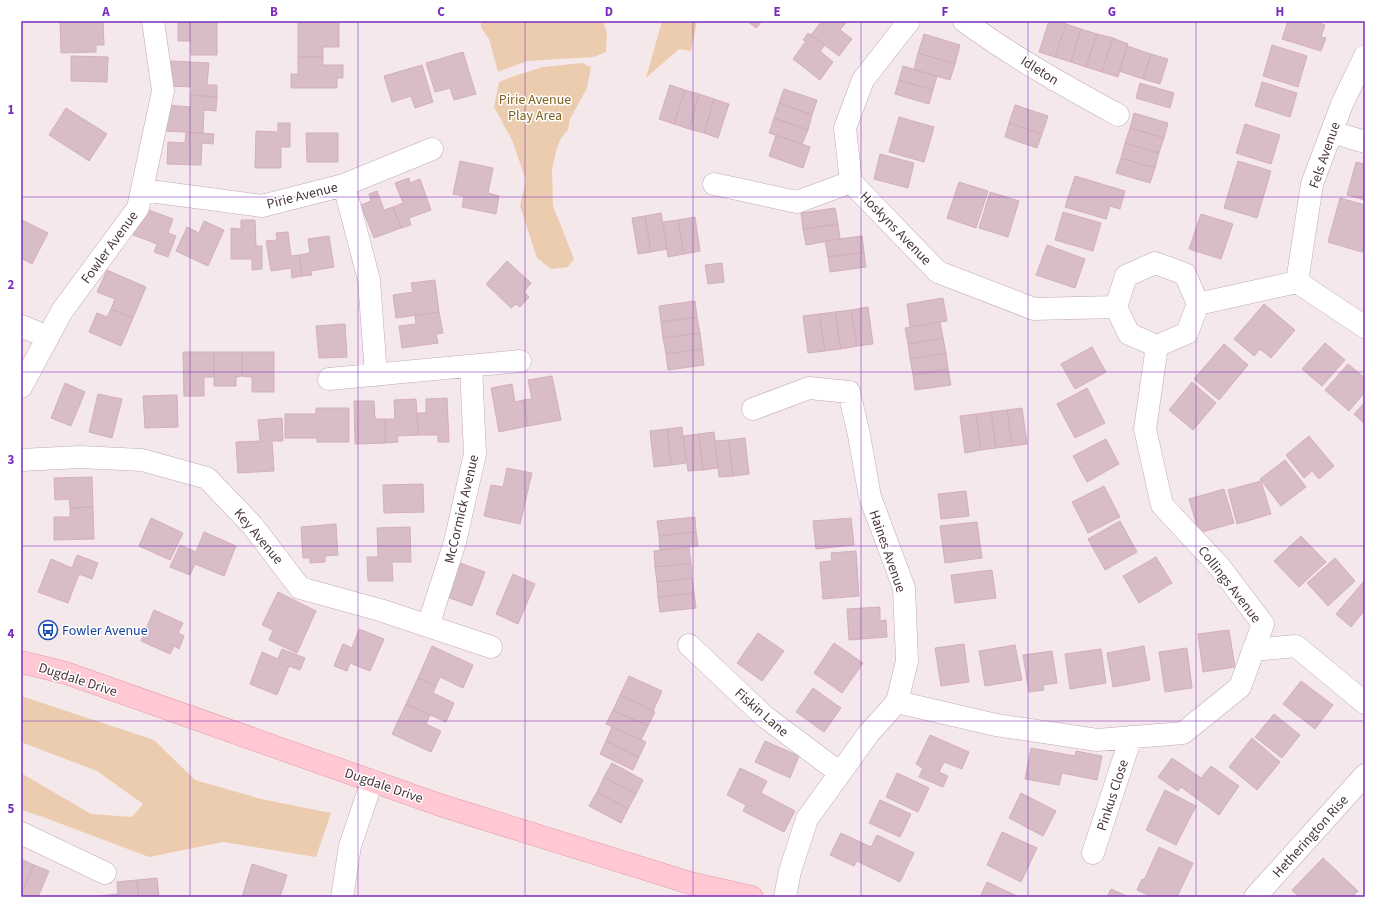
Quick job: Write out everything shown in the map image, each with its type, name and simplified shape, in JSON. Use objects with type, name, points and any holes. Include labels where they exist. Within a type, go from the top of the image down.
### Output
[{"type":"street","name":"Fowler Avenue","points":[[21,387],[62,311],[138,208],[163,91],[153,21]]},
{"type":"street","name":"Hoskyns Avenue","points":[[909,21],[863,80],[845,128],[851,182],[938,272],[1034,309],[1116,307]]},
{"type":"street","name":"Idleton","points":[[964,21],[981,34],[1051,78],[1118,115]]},
{"type":"street","name":"Fels Avenue","points":[[1298,282],[1312,184],[1342,104],[1365,56]]},
{"type":"street","points":[[1332,132],[1365,142]]},
{"type":"street","name":"Pirie Avenue","points":[[142,190],[262,206],[344,185],[432,149]]},
{"type":"street","points":[[714,184],[796,202],[851,182]]},
{"type":"street","points":[[344,185],[369,280],[376,375]]},
{"type":"street","points":[[1155,263],[1185,274],[1198,304],[1187,332],[1157,346],[1128,334],[1116,307],[1126,276],[1155,263]]},
{"type":"street","points":[[1198,304],[1298,282],[1365,327]]},
{"type":"street","points":[[21,326],[48,337]]},
{"type":"street","name":"Collings Avenue","points":[[897,702],[1004,726],[1098,740],[1183,733],[1240,687],[1263,624],[1219,566],[1162,504],[1145,429],[1157,346]]},
{"type":"street","points":[[329,379],[520,361]]},
{"type":"street","name":"McCormick Avenue","points":[[428,626],[455,542],[475,454],[471,366]]},
{"type":"street","name":"Haines Avenue","points":[[753,409],[809,388],[849,392],[870,497],[904,588],[907,661],[897,702],[869,734],[807,819],[790,871],[785,897]]},
{"type":"street","name":"Key Avenue","points":[[21,460],[80,457],[142,460],[207,478],[252,525],[300,588],[380,610],[491,647]]},
{"type":"street","name":"Fiskin Lane","points":[[689,645],[764,716],[840,773]]},
{"type":"street","points":[[1253,650],[1296,646],[1365,703]]},
{"type":"street","name":"Dugdale Drive","points":[[21,662],[66,673],[440,805],[690,883],[752,897]]},
{"type":"street","name":"Pinkus Close","points":[[1093,853],[1131,737]]},
{"type":"street","name":"Hetherington Rise","points":[[1255,897],[1365,775]]},
{"type":"street","points":[[342,897],[350,846],[372,781]]},
{"type":"street","points":[[21,833],[105,873]]},
{"type":"green space","points":[[481,21],[603,21],[607,33],[606,52],[593,57],[527,61],[498,72],[489,39],[481,27]]},
{"type":"green space","points":[[662,21],[697,21],[691,51],[679,49],[646,78]]},
{"type":"green space","name":"Pirie Avenue Play Area","points":[[582,63],[591,67],[587,88],[570,119],[568,130],[561,138],[552,169],[553,206],[574,259],[568,267],[551,269],[537,258],[520,206],[526,180],[512,140],[494,107],[499,82],[543,67]]},
{"type":"green space","points":[[21,696],[154,740],[195,780],[261,799],[331,813],[316,857],[223,842],[149,857],[21,810],[21,773],[91,814],[132,817],[143,804],[97,771],[21,742]]},
{"type":"building","points":[[60,21],[103,21],[104,45],[96,45],[96,52],[61,53]]},
{"type":"building","points":[[178,21],[217,21],[217,55],[191,55],[191,41],[178,41]]},
{"type":"building","points":[[747,21],[762,21],[756,28]]},
{"type":"building","points":[[822,21],[847,21],[840,30],[852,39],[839,56],[811,35]]},
{"type":"building","points":[[1049,21],[1058,21],[1066,24],[1055,57],[1039,52]]},
{"type":"building","points":[[1288,21],[1313,21],[1325,25],[1321,37],[1326,38],[1321,51],[1282,39]]},
{"type":"building","points":[[339,22],[339,47],[323,47],[323,57],[298,57],[298,23]]},
{"type":"building","points":[[1066,24],[1081,29],[1071,62],[1055,57]]},
{"type":"building","points":[[1081,29],[1097,34],[1086,67],[1071,62]]},
{"type":"building","points":[[808,33],[825,45],[820,51],[833,62],[820,80],[793,59],[806,41],[803,40]]},
{"type":"building","points":[[924,34],[960,45],[955,64],[918,53]]},
{"type":"building","points":[[1097,34],[1113,38],[1102,72],[1086,67]]},
{"type":"building","points":[[1113,38],[1128,44],[1118,77],[1102,72]]},
{"type":"building","points":[[1272,45],[1307,56],[1298,87],[1263,76]]},
{"type":"building","points":[[1127,46],[1151,54],[1143,79],[1119,71]]},
{"type":"building","points":[[463,52],[476,94],[454,100],[450,88],[435,92],[426,63]]},
{"type":"building","points":[[918,53],[955,64],[950,80],[914,70]]},
{"type":"building","points":[[1151,54],[1168,59],[1160,84],[1143,79]]},
{"type":"building","points":[[71,56],[108,57],[107,82],[71,81]]},
{"type":"building","points":[[298,57],[323,57],[323,65],[343,65],[343,78],[337,78],[337,88],[291,88],[291,74],[298,74]]},
{"type":"building","points":[[171,61],[209,63],[207,85],[217,85],[217,97],[191,95],[192,87],[169,86]]},
{"type":"building","points":[[422,65],[433,102],[415,108],[411,96],[392,102],[384,76]]},
{"type":"building","points":[[903,66],[937,76],[933,90],[899,80]]},
{"type":"building","points":[[899,80],[933,90],[929,104],[895,94]]},
{"type":"building","points":[[1262,82],[1297,93],[1290,117],[1255,106]]},
{"type":"building","points":[[1140,83],[1174,93],[1170,108],[1136,98]]},
{"type":"building","points":[[670,85],[685,90],[674,124],[659,119]]},
{"type":"building","points":[[784,89],[817,100],[812,115],[779,103]]},
{"type":"building","points":[[685,90],[699,94],[689,129],[674,124]]},
{"type":"building","points":[[699,94],[714,99],[704,133],[689,129]]},
{"type":"building","points":[[191,95],[217,97],[216,111],[204,110],[203,133],[166,131],[167,105],[191,107]]},
{"type":"building","points":[[714,99],[729,104],[718,138],[704,133]]},
{"type":"building","points":[[779,103],[812,115],[808,130],[774,118]]},
{"type":"building","points":[[1015,105],[1048,116],[1042,134],[1009,123]]},
{"type":"building","points":[[66,108],[107,134],[89,161],[49,135]]},
{"type":"building","points":[[1134,113],[1168,123],[1164,138],[1130,128]]},
{"type":"building","points":[[899,117],[934,127],[924,162],[889,152]]},
{"type":"building","points":[[774,118],[808,130],[802,144],[769,133]]},
{"type":"building","points":[[278,123],[290,123],[290,147],[281,147],[281,168],[255,168],[256,131],[278,132]]},
{"type":"building","points":[[1009,123],[1042,134],[1037,148],[1005,137]]},
{"type":"building","points":[[1245,124],[1280,135],[1271,164],[1236,153]]},
{"type":"building","points":[[1130,128],[1164,138],[1159,153],[1125,143]]},
{"type":"building","points":[[186,132],[214,134],[213,144],[202,143],[201,165],[167,164],[168,142],[185,143]]},
{"type":"building","points":[[306,133],[338,133],[338,162],[307,162]]},
{"type":"building","points":[[776,135],[810,147],[803,168],[769,156]]},
{"type":"building","points":[[1125,143],[1159,153],[1155,168],[1121,158]]},
{"type":"building","points":[[880,154],[914,163],[908,188],[874,179]]},
{"type":"building","points":[[1121,158],[1155,168],[1150,183],[1116,173]]},
{"type":"building","points":[[460,161],[493,168],[488,193],[499,196],[496,214],[462,207],[464,196],[453,194]]},
{"type":"building","points":[[1238,161],[1271,171],[1257,218],[1224,208]]},
{"type":"building","points":[[1356,162],[1365,164],[1365,200],[1347,195]]},
{"type":"building","points":[[1075,176],[1125,191],[1120,209],[1110,206],[1106,219],[1065,207]]},
{"type":"building","points":[[409,178],[410,183],[420,179],[431,210],[409,218],[411,225],[401,228],[393,207],[403,203],[395,183]]},
{"type":"building","points":[[959,182],[988,191],[976,228],[947,218]]},
{"type":"building","points":[[377,191],[384,210],[393,207],[401,228],[374,238],[361,205],[371,201],[369,194]]},
{"type":"building","points":[[990,192],[1019,201],[1008,237],[979,228]]},
{"type":"building","points":[[1340,198],[1365,205],[1365,241],[1362,252],[1328,242]]},
{"type":"building","points":[[141,207],[173,219],[168,233],[176,236],[168,257],[154,252],[157,244],[131,234]]},
{"type":"building","points":[[835,208],[838,224],[803,229],[801,213]]},
{"type":"building","points":[[1063,212],[1101,223],[1093,251],[1055,240]]},
{"type":"building","points":[[661,213],[667,249],[651,252],[645,216]]},
{"type":"building","points":[[1201,214],[1233,224],[1221,259],[1189,249]]},
{"type":"building","points":[[645,216],[651,252],[638,254],[632,218]]},
{"type":"building","points":[[695,217],[700,251],[684,254],[678,220]]},
{"type":"building","points":[[22,220],[48,233],[32,264],[21,258]]},
{"type":"building","points":[[241,220],[255,220],[256,246],[262,246],[262,269],[252,270],[252,259],[231,259],[231,228],[241,229]]},
{"type":"building","points":[[678,220],[684,254],[668,257],[663,222]]},
{"type":"building","points":[[204,221],[224,230],[208,266],[176,251],[187,227],[199,233]]},
{"type":"building","points":[[838,224],[840,239],[806,245],[803,229]]},
{"type":"building","points":[[288,232],[291,256],[299,255],[302,276],[292,278],[291,268],[271,271],[266,241],[277,240],[276,233]]},
{"type":"building","points":[[329,236],[334,267],[311,271],[312,275],[302,276],[299,255],[310,253],[308,239]]},
{"type":"building","points":[[862,236],[864,252],[828,257],[825,241]]},
{"type":"building","points":[[1047,245],[1085,259],[1075,288],[1036,275]]},
{"type":"building","points":[[864,252],[866,267],[830,272],[828,257]]},
{"type":"building","points":[[507,261],[531,283],[524,292],[529,297],[520,307],[516,304],[511,308],[486,284]]},
{"type":"building","points":[[722,263],[724,282],[708,284],[705,265]]},
{"type":"building","points":[[107,270],[146,287],[133,318],[111,309],[115,299],[97,292]]},
{"type":"building","points":[[435,280],[439,312],[396,318],[393,295],[413,292],[411,283]]},
{"type":"building","points":[[943,298],[947,321],[910,327],[907,304]]},
{"type":"building","points":[[695,301],[697,317],[661,322],[659,306]]},
{"type":"building","points":[[1264,304],[1295,330],[1271,358],[1260,349],[1254,356],[1234,339]]},
{"type":"building","points":[[868,307],[873,344],[857,346],[851,310]]},
{"type":"building","points":[[111,309],[133,318],[121,346],[89,332],[97,313],[107,317]]},
{"type":"building","points":[[851,310],[857,346],[841,349],[835,312]]},
{"type":"building","points":[[439,312],[443,333],[436,334],[438,343],[402,348],[399,326],[416,324],[415,316]]},
{"type":"building","points":[[835,312],[841,349],[825,351],[819,314]]},
{"type":"building","points":[[819,314],[825,351],[808,353],[803,316]]},
{"type":"building","points":[[697,317],[700,333],[663,338],[661,322]]},
{"type":"building","points":[[940,322],[943,338],[908,344],[905,328]]},
{"type":"building","points":[[345,324],[347,357],[319,358],[316,326]]},
{"type":"building","points":[[700,333],[702,349],[666,354],[663,338]]},
{"type":"building","points":[[943,338],[946,353],[910,359],[908,344]]},
{"type":"building","points":[[1325,343],[1345,360],[1322,386],[1302,369]]},
{"type":"building","points":[[1224,344],[1248,365],[1219,400],[1194,379]]},
{"type":"building","points":[[1092,347],[1106,372],[1075,389],[1061,364]]},
{"type":"building","points":[[702,349],[704,365],[668,370],[666,354]]},
{"type":"building","points":[[183,352],[214,352],[214,377],[204,377],[204,396],[184,396]]},
{"type":"building","points":[[214,352],[242,352],[242,376],[236,377],[236,386],[214,386]]},
{"type":"building","points":[[242,352],[274,352],[274,392],[252,392],[252,377],[242,376]]},
{"type":"building","points":[[946,353],[948,369],[913,375],[910,359]]},
{"type":"building","points":[[1348,364],[1365,378],[1365,392],[1349,411],[1325,390]]},
{"type":"building","points":[[948,369],[951,385],[915,390],[913,375]]},
{"type":"building","points":[[552,376],[561,420],[528,426],[523,400],[532,399],[528,380]]},
{"type":"building","points":[[1192,382],[1216,403],[1193,430],[1169,410]]},
{"type":"building","points":[[65,383],[85,392],[71,426],[51,418]]},
{"type":"building","points":[[512,384],[515,402],[523,400],[528,426],[499,432],[491,388]]},
{"type":"building","points":[[1087,388],[1105,423],[1075,438],[1057,404]]},
{"type":"building","points":[[98,394],[122,399],[112,438],[89,432]]},
{"type":"building","points":[[177,395],[178,427],[145,428],[143,396]]},
{"type":"building","points":[[447,398],[449,442],[438,442],[438,435],[418,435],[417,413],[426,413],[426,399]]},
{"type":"building","points":[[416,399],[418,435],[397,436],[398,442],[385,443],[385,419],[395,419],[394,400]]},
{"type":"building","points":[[354,401],[374,401],[375,419],[385,419],[385,443],[355,444]]},
{"type":"building","points":[[1365,402],[1365,424],[1354,414]]},
{"type":"building","points":[[316,408],[349,408],[349,442],[317,442],[317,438],[285,438],[285,414],[316,414]]},
{"type":"building","points":[[1022,408],[1027,444],[1012,446],[1007,410]]},
{"type":"building","points":[[1007,410],[1012,446],[996,448],[991,412]]},
{"type":"building","points":[[991,412],[996,448],[981,450],[976,414]]},
{"type":"building","points":[[976,414],[981,450],[965,453],[960,416]]},
{"type":"building","points":[[282,418],[283,441],[272,441],[274,471],[238,473],[236,442],[260,441],[258,420]]},
{"type":"building","points":[[682,427],[686,463],[671,465],[667,429]]},
{"type":"building","points":[[667,429],[671,465],[654,467],[650,431]]},
{"type":"building","points":[[714,432],[718,468],[703,470],[699,434]]},
{"type":"building","points":[[699,434],[703,470],[688,471],[683,436]]},
{"type":"building","points":[[1309,436],[1334,466],[1319,479],[1312,471],[1304,478],[1286,455]]},
{"type":"building","points":[[745,438],[749,474],[733,476],[729,440]]},
{"type":"building","points":[[1106,439],[1119,464],[1087,482],[1073,456]]},
{"type":"building","points":[[729,440],[733,476],[719,477],[715,441]]},
{"type":"building","points":[[1285,460],[1306,487],[1281,506],[1260,479]]},
{"type":"building","points":[[507,468],[532,473],[520,524],[484,516],[491,485],[503,487]]},
{"type":"building","points":[[92,477],[93,507],[70,508],[69,499],[55,500],[54,478]]},
{"type":"building","points":[[1261,481],[1271,514],[1237,524],[1228,490]]},
{"type":"building","points":[[423,484],[424,512],[384,513],[383,485]]},
{"type":"building","points":[[1104,486],[1120,517],[1088,533],[1072,502]]},
{"type":"building","points":[[1224,489],[1234,523],[1199,533],[1189,499]]},
{"type":"building","points":[[966,491],[969,516],[941,519],[938,494]]},
{"type":"building","points":[[93,507],[94,539],[54,540],[54,517],[70,517],[70,508]]},
{"type":"building","points":[[695,517],[696,532],[659,536],[657,521]]},
{"type":"building","points":[[151,518],[183,533],[170,560],[139,546]]},
{"type":"building","points":[[851,518],[854,545],[816,549],[813,521]]},
{"type":"building","points":[[1120,521],[1137,552],[1105,570],[1088,539]]},
{"type":"building","points":[[977,522],[982,558],[945,563],[940,526]]},
{"type":"building","points":[[336,524],[338,555],[325,556],[325,562],[310,563],[310,558],[303,558],[301,527]]},
{"type":"building","points":[[410,527],[411,562],[392,562],[393,581],[368,581],[367,557],[378,557],[377,528]]},
{"type":"building","points":[[204,532],[236,546],[224,576],[195,564],[190,575],[170,567],[180,545],[196,552]]},
{"type":"building","points":[[696,532],[698,546],[660,550],[659,536]]},
{"type":"building","points":[[1301,536],[1326,562],[1299,587],[1274,561]]},
{"type":"building","points":[[689,547],[691,563],[655,567],[654,551]]},
{"type":"building","points":[[856,551],[859,596],[823,599],[820,562],[832,561],[831,553]]},
{"type":"building","points":[[77,555],[98,563],[92,579],[79,574],[68,603],[38,592],[51,559],[72,568]]},
{"type":"building","points":[[1156,557],[1172,583],[1139,603],[1123,576]]},
{"type":"building","points":[[1335,558],[1355,581],[1328,606],[1307,583]]},
{"type":"building","points":[[460,563],[485,572],[472,606],[447,597]]},
{"type":"building","points":[[691,563],[692,578],[657,582],[655,567]]},
{"type":"building","points":[[992,570],[996,598],[955,603],[951,575]]},
{"type":"building","points":[[513,574],[535,584],[518,624],[496,614]]},
{"type":"building","points":[[692,578],[694,593],[658,597],[657,582]]},
{"type":"building","points":[[1365,580],[1365,610],[1351,627],[1336,614]]},
{"type":"building","points":[[278,592],[316,611],[297,653],[269,640],[273,630],[262,625]]},
{"type":"building","points":[[694,593],[696,608],[660,612],[658,597]]},
{"type":"building","points":[[880,607],[880,621],[886,620],[887,637],[849,640],[847,609]]},
{"type":"building","points":[[154,610],[183,623],[178,633],[184,636],[179,649],[174,646],[170,654],[141,641]]},
{"type":"building","points":[[359,629],[384,639],[370,671],[350,663],[347,671],[334,666],[343,644],[352,648]]},
{"type":"building","points":[[1229,630],[1235,667],[1203,672],[1198,634]]},
{"type":"building","points":[[758,633],[784,651],[762,681],[737,663]]},
{"type":"building","points":[[834,643],[863,663],[842,693],[814,673]]},
{"type":"building","points":[[964,644],[969,682],[941,686],[935,648]]},
{"type":"building","points":[[1015,645],[1022,680],[985,686],[979,651]]},
{"type":"building","points":[[432,646],[473,665],[463,688],[440,677],[436,686],[418,678]]},
{"type":"building","points":[[1144,646],[1150,680],[1113,687],[1107,653]]},
{"type":"building","points":[[1187,648],[1192,688],[1165,692],[1159,652]]},
{"type":"building","points":[[282,649],[305,658],[300,670],[289,666],[277,695],[250,684],[262,652],[278,659]]},
{"type":"building","points":[[1101,649],[1106,683],[1070,689],[1065,654]]},
{"type":"building","points":[[1052,651],[1057,683],[1043,685],[1044,690],[1029,692],[1023,655]]},
{"type":"building","points":[[629,676],[662,691],[653,711],[620,695]]},
{"type":"building","points":[[418,678],[436,686],[433,693],[454,703],[446,722],[406,704]]},
{"type":"building","points":[[1301,681],[1333,705],[1315,729],[1283,704]]},
{"type":"building","points":[[813,688],[841,708],[824,732],[796,712]]},
{"type":"building","points":[[620,695],[655,712],[648,726],[613,710]]},
{"type":"building","points":[[406,704],[430,715],[426,724],[441,731],[431,752],[392,734]]},
{"type":"building","points":[[613,710],[648,726],[641,740],[606,724]]},
{"type":"building","points":[[1274,714],[1300,735],[1282,758],[1255,737]]},
{"type":"building","points":[[612,727],[646,742],[639,757],[606,741]]},
{"type":"building","points":[[930,735],[969,752],[962,769],[944,762],[939,772],[948,776],[943,787],[919,777],[923,768],[916,764]]},
{"type":"building","points":[[1252,738],[1280,762],[1257,790],[1229,767]]},
{"type":"building","points":[[606,741],[639,757],[633,770],[600,754]]},
{"type":"building","points":[[765,741],[799,756],[790,778],[755,762]]},
{"type":"building","points":[[1031,748],[1075,756],[1076,751],[1102,756],[1097,780],[1062,773],[1059,785],[1025,779]]},
{"type":"building","points":[[1172,758],[1201,778],[1211,766],[1239,786],[1219,815],[1181,787],[1178,791],[1158,777]]},
{"type":"building","points":[[612,763],[643,780],[636,794],[604,777]]},
{"type":"building","points":[[740,768],[767,781],[761,793],[795,811],[784,832],[743,811],[746,805],[727,795]]},
{"type":"building","points":[[897,773],[929,788],[918,812],[886,797]]},
{"type":"building","points":[[604,777],[636,794],[628,809],[597,792]]},
{"type":"building","points":[[1165,790],[1196,806],[1176,845],[1146,830]]},
{"type":"building","points":[[597,792],[628,809],[621,823],[589,806]]},
{"type":"building","points":[[1021,793],[1056,811],[1043,836],[1009,818]]},
{"type":"building","points":[[880,800],[911,814],[900,837],[869,823]]},
{"type":"building","points":[[1002,832],[1037,848],[1021,882],[987,865]]},
{"type":"building","points":[[841,833],[871,847],[877,835],[914,853],[900,882],[857,861],[854,866],[830,855]]},
{"type":"building","points":[[1159,847],[1193,863],[1177,897],[1172,895],[1171,897],[1152,897],[1137,890],[1142,879],[1144,880]]},
{"type":"building","points":[[1323,858],[1358,891],[1352,897],[1299,897],[1292,890]]},
{"type":"building","points":[[21,859],[34,865],[21,894]]},
{"type":"building","points":[[252,864],[287,875],[280,897],[242,897]]},
{"type":"building","points":[[34,865],[49,871],[38,897],[26,897],[21,894]]},
{"type":"building","points":[[157,878],[159,897],[138,897],[137,880]]},
{"type":"building","points":[[137,880],[138,897],[118,897],[117,882]]},
{"type":"building","points":[[987,882],[1019,897],[980,897]]},
{"type":"building","points":[[1111,889],[1129,897],[1107,897]]},
{"type":"building","points":[[118,894],[118,897],[98,897],[98,896]]},
{"type":"place","name":"Fowler Avenue","points":[[48,630]]}]
